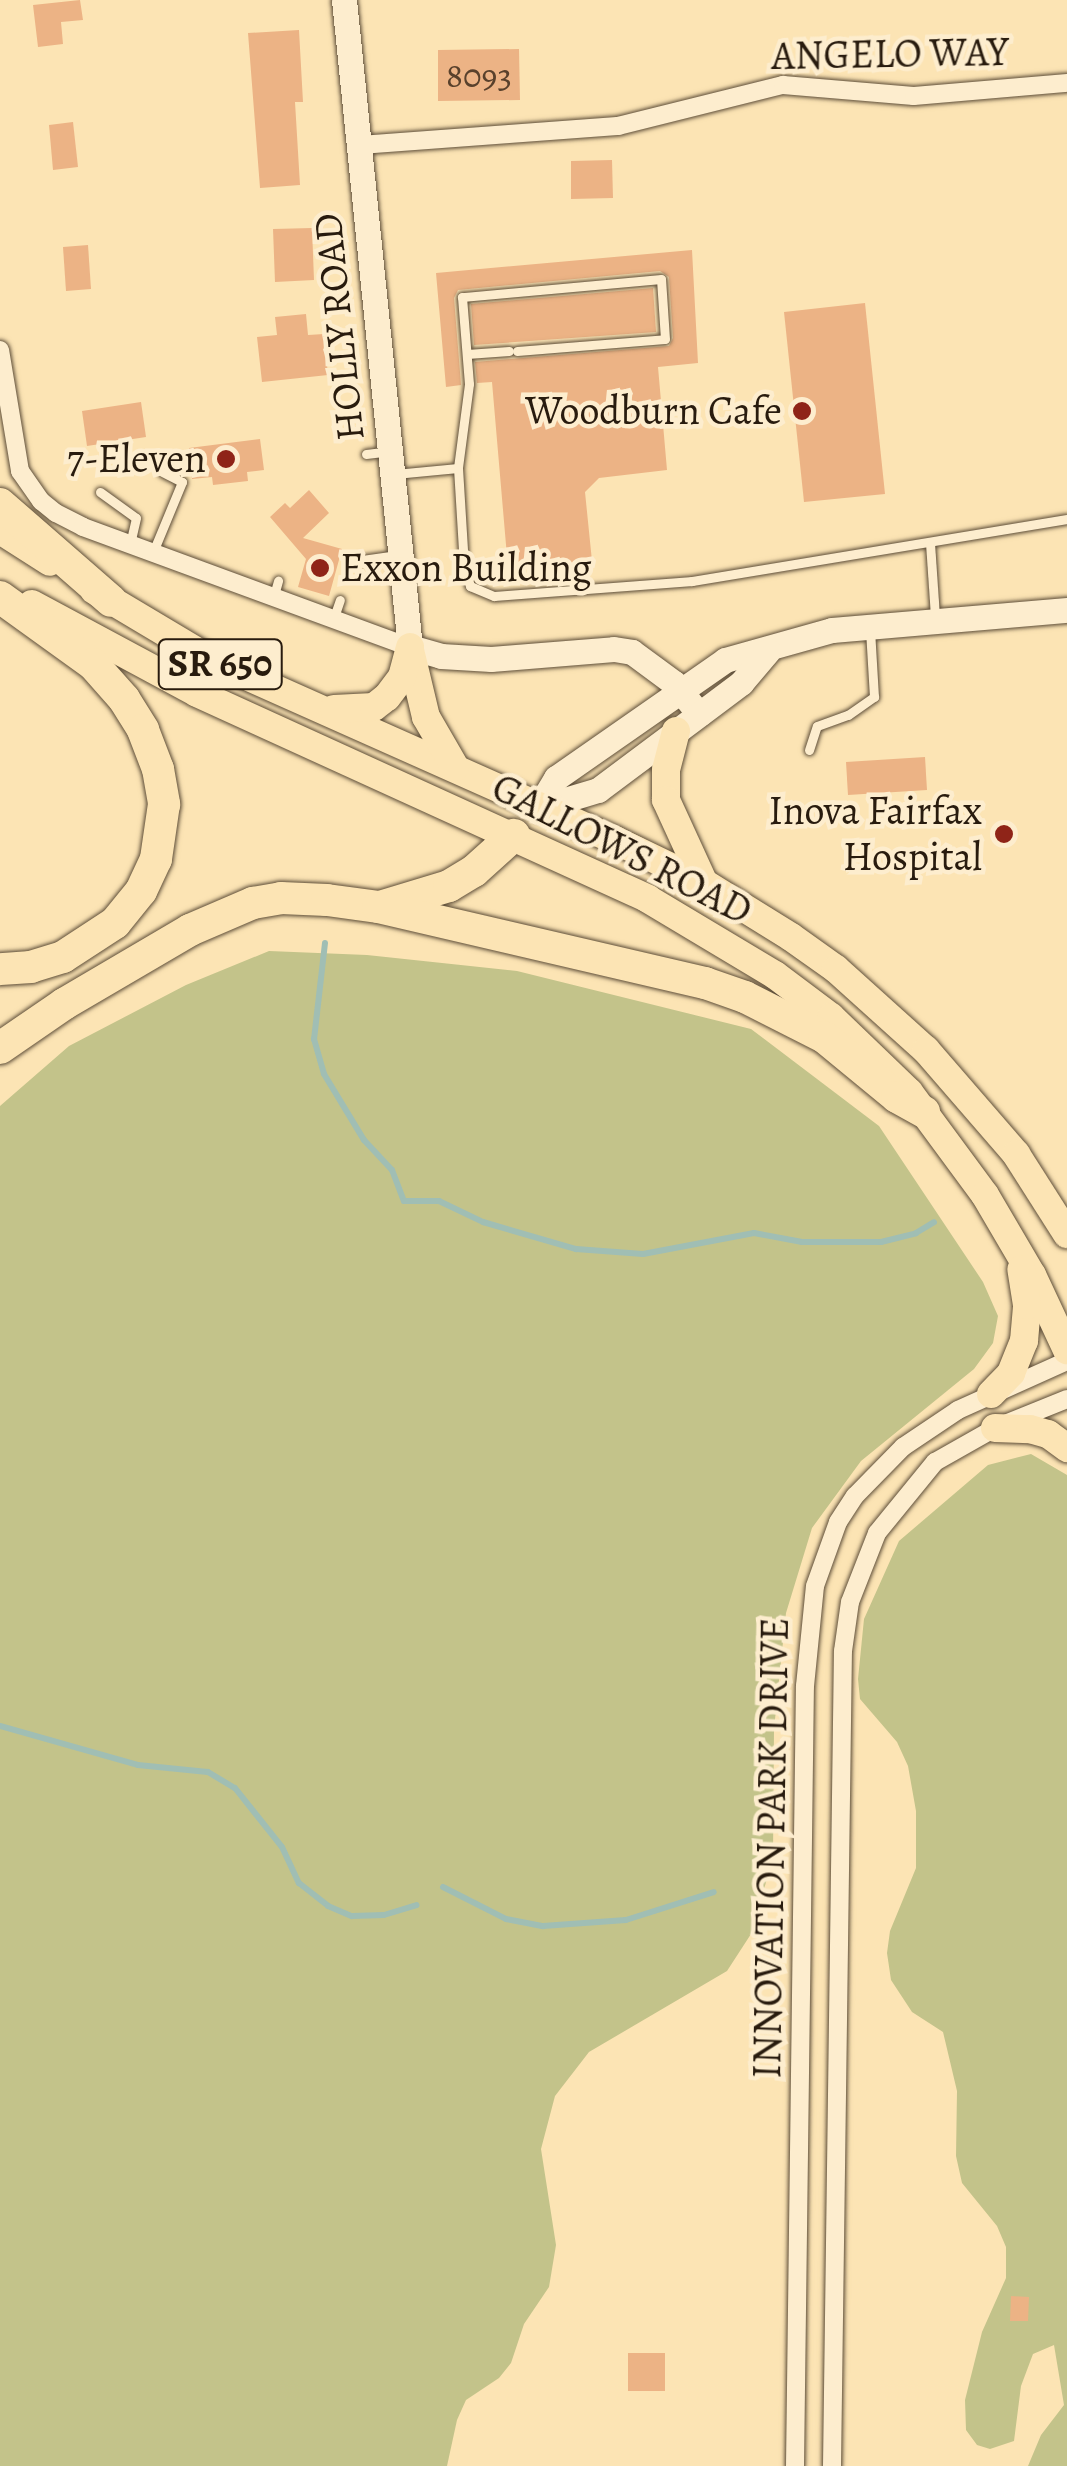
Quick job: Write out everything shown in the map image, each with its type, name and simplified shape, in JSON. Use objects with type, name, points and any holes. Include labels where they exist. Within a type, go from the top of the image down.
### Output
[{"type":"highway","points":[[0,504],[112,602]]},
{"type":"highway","points":[[0,597],[93,664],[124,700],[143,730],[158,768],[164,804],[156,859],[141,892],[115,923],[91,943],[62,957],[32,967],[0,969]]},
{"type":"highway","points":[[378,907],[449,886],[474,871],[514,835]]},
{"type":"highway","points":[[0,1048],[64,1004],[190,930],[254,903],[281,898],[378,907],[705,983],[746,997],[824,1037],[897,1097],[924,1112]]},
{"type":"main road","name":"GALLOWS ROAD","points":[[0,530],[215,662],[704,883],[836,968],[885,1010],[991,1123],[1067,1234]]},
{"type":"main road","name":"GALLOWS ROAD","points":[[0,584],[196,694],[648,899],[774,975],[831,1018],[924,1112],[985,1196],[1067,1350]]},
{"type":"main road","points":[[312,706],[354,711],[374,708],[402,677],[410,647]]},
{"type":"main road","points":[[410,647],[426,717],[456,768]]},
{"type":"main road","points":[[688,722],[666,770],[666,800],[704,883]]},
{"type":"main road","points":[[514,835],[538,808]]},
{"type":"main road","points":[[991,1394],[1011,1372],[1024,1341],[1027,1305],[1018,1252]]},
{"type":"main road","points":[[994,1428],[1030,1429],[1048,1434],[1067,1448]]},
{"type":"street","name":"HOLLY ROAD","points":[[344,0],[383,460],[400,554],[410,647]]},
{"type":"street","name":"ANGELO WAY","points":[[359,145],[618,126],[782,84],[914,96],[1067,84]]},
{"type":"street","points":[[0,350],[17,460],[27,484],[56,513],[153,552],[337,608],[410,647],[441,656],[492,659],[614,649],[632,652],[680,690],[688,722]]},
{"type":"street","points":[[538,808],[556,778],[726,660],[768,651],[810,635],[870,626],[1067,610]]},
{"type":"street","points":[[538,808],[598,790],[741,683],[768,651]]},
{"type":"street","name":"INNOVATION PARK DRIVE","points":[[795,2466],[806,1672],[815,1586],[838,1522],[876,1474],[926,1429],[991,1394],[1067,1361]]},
{"type":"street","name":"INNOVATION PARK DRIVE","points":[[832,2466],[846,1625],[865,1556],[893,1508],[935,1462],[994,1428],[1067,1399]]},
{"type":"lane","points":[[467,354],[665,339],[661,279],[462,298],[469,384],[458,468],[470,586],[494,596],[692,581],[1067,519]]},
{"type":"lane","points":[[383,460],[458,468]]},
{"type":"lane","points":[[153,552],[182,482],[162,472]]},
{"type":"lane","points":[[100,492],[136,518],[130,544]]},
{"type":"lane","points":[[930,543],[935,620]]},
{"type":"lane","points":[[355,561],[400,554]]},
{"type":"lane","points":[[809,750],[818,726],[848,716],[874,697],[870,626]]},
{"type":"green space","points":[[269,951],[367,955],[517,971],[751,1029],[879,1126],[983,1282],[998,1316],[993,1343],[974,1369],[861,1461],[812,1528],[786,1613],[774,1729],[773,1858],[751,1934],[727,1971],[589,2052],[555,2096],[541,2149],[556,2245],[549,2287],[524,2324],[511,2363],[499,2378],[466,2400],[457,2420],[447,2466],[0,2466],[0,1106],[69,1046],[186,985]]},
{"type":"green space","points":[[1031,1454],[1067,1475],[1067,2466],[1028,2466],[1041,2435],[1064,2405],[1054,2345],[1033,2354],[1021,2386],[1014,2441],[990,2449],[977,2445],[966,2430],[965,2400],[982,2332],[1006,2278],[1006,2247],[997,2226],[962,2183],[956,2156],[957,2091],[943,2032],[912,2012],[891,1980],[887,1953],[890,1931],[916,1868],[916,1811],[908,1766],[897,1742],[860,1699],[858,1679],[864,1619],[899,1541],[988,1465]]},
{"type":"building","points":[[80,0],[83,20],[61,22],[63,44],[38,47],[33,5]]},
{"type":"building","points":[[299,30],[303,102],[295,102],[300,185],[260,188],[248,33]]},
{"type":"building","points":[[519,49],[520,100],[438,101],[438,50]]},
{"type":"building","points":[[73,122],[78,167],[53,170],[49,125]]},
{"type":"building","points":[[612,160],[613,198],[571,199],[571,161]]},
{"type":"building","points":[[312,228],[314,280],[275,282],[273,229]]},
{"type":"building","points":[[88,245],[91,289],[66,291],[63,247]]},
{"type":"building","points":[[692,250],[698,363],[658,367],[667,470],[599,478],[585,492],[592,561],[508,568],[492,382],[477,383],[475,362],[669,346],[673,338],[669,277],[660,271],[458,290],[454,298],[461,385],[446,387],[436,273]]},
{"type":"building","points":[[653,288],[656,332],[474,345],[471,304]]},
{"type":"building","points":[[865,303],[885,494],[804,502],[784,312]]},
{"type":"building","points":[[306,314],[308,335],[324,334],[328,375],[262,382],[257,337],[277,335],[275,317]]},
{"type":"building","points":[[141,402],[146,437],[87,446],[82,411]]},
{"type":"building","name":"7-Eleven","points":[[260,439],[264,470],[247,472],[248,481],[213,485],[212,477],[192,479],[189,448]]},
{"type":"building","points":[[309,490],[329,513],[303,538],[342,549],[329,596],[298,587],[306,559],[270,517],[285,503],[290,508]]},
{"type":"building","points":[[925,757],[927,790],[848,795],[846,762]]},
{"type":"building","points":[[1011,2296],[1029,2297],[1028,2321],[1010,2321]]},
{"type":"building","points":[[628,2353],[665,2353],[665,2391],[628,2391]]},
{"type":"waterway","points":[[325,943],[314,1039],[324,1074],[364,1140],[392,1170],[404,1201],[439,1201],[483,1222],[576,1249],[643,1254],[754,1233],[802,1242],[881,1242],[916,1233],[934,1222]]},
{"type":"waterway","points":[[0,1726],[138,1765],[208,1772],[235,1788],[282,1847],[299,1883],[328,1906],[352,1916],[384,1915],[416,1905]]},
{"type":"waterway","points":[[443,1887],[506,1919],[543,1926],[626,1920],[714,1892]]},
{"type":"place","name":"Woodburn Cafe","points":[[802,411]]},
{"type":"place","name":"7-Eleven","points":[[226,459]]},
{"type":"place","name":"Exxon Building","points":[[320,568]]},
{"type":"place","name":"Inova Fairfax Hospital","points":[[1004,834]]}]
